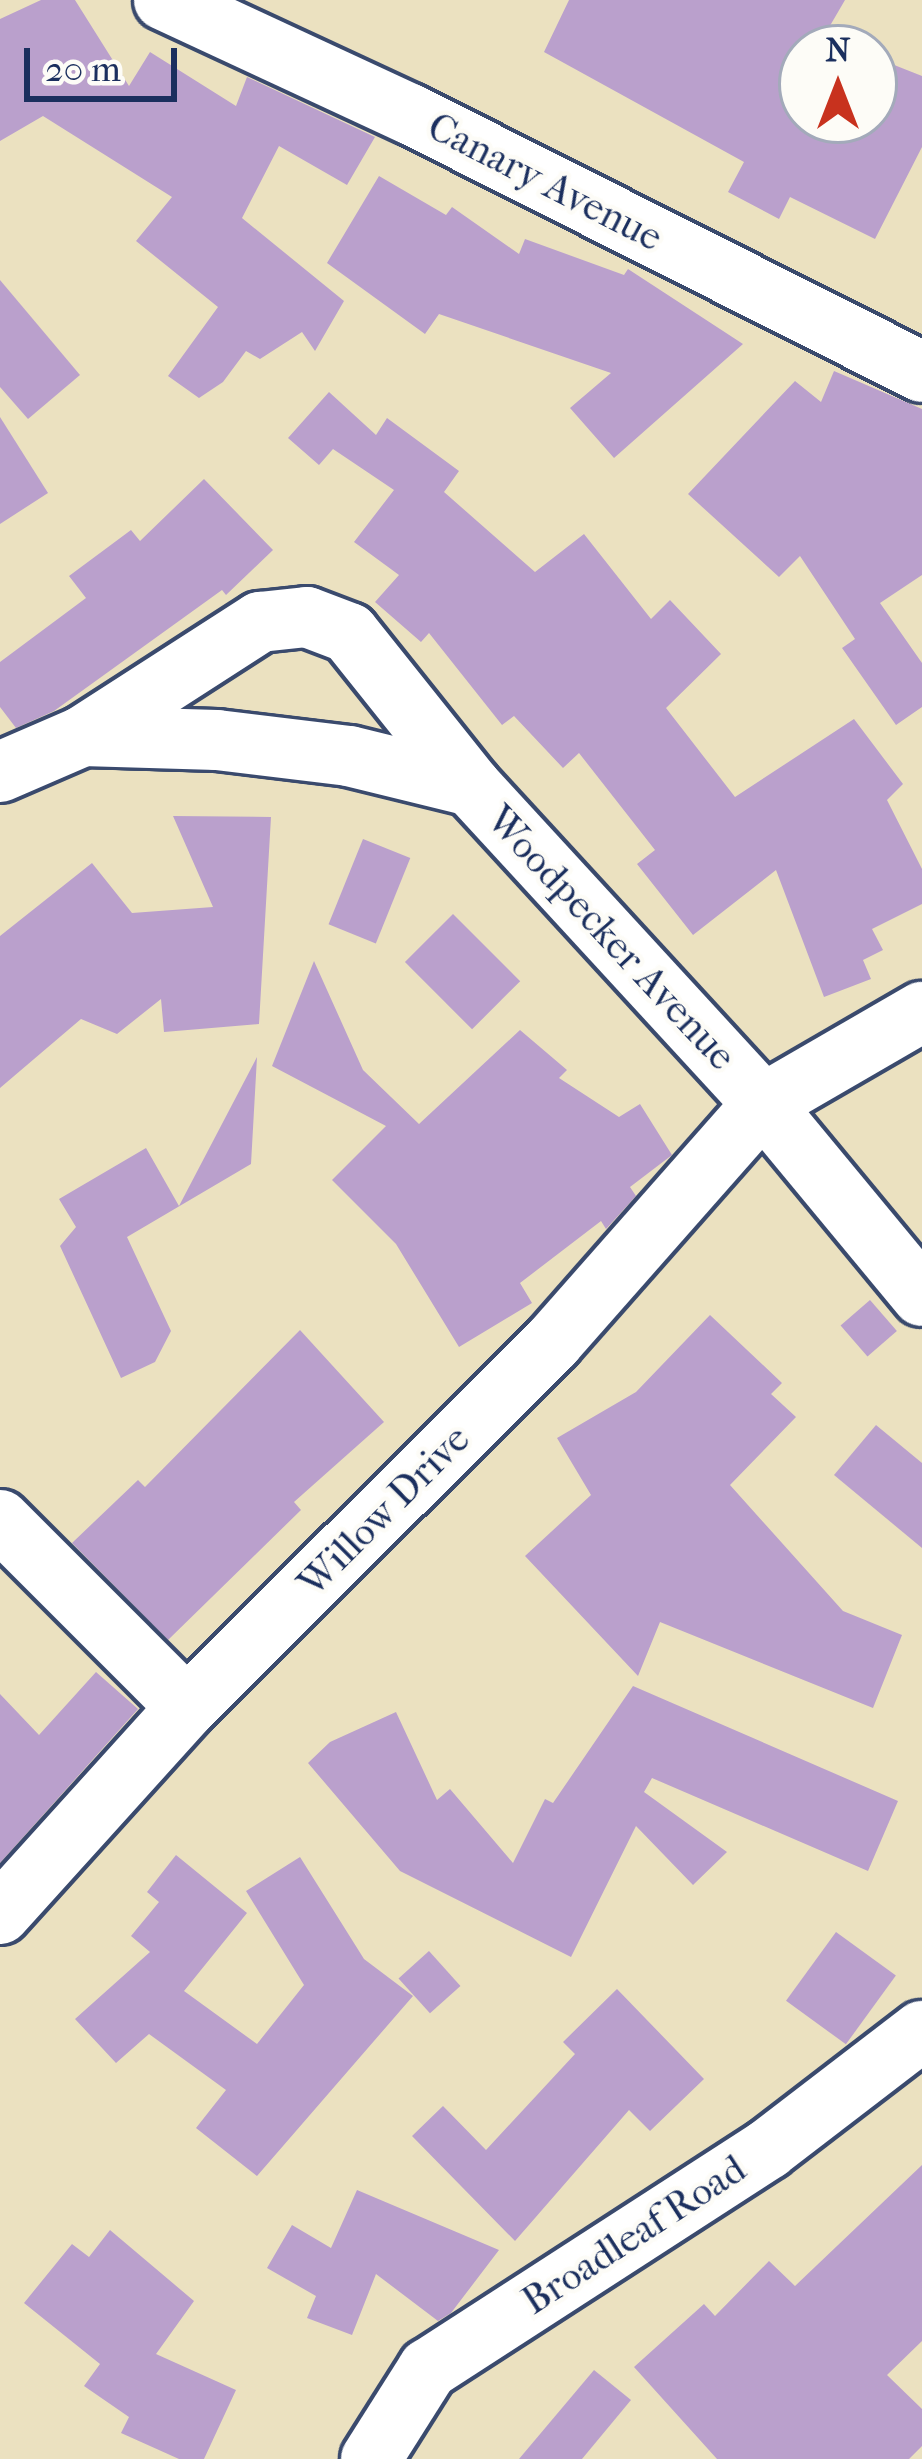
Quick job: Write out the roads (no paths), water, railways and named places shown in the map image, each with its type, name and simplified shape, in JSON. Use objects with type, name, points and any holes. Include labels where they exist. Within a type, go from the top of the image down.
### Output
[{"type":"street","name":"Canary Avenue","points":[[164,0],[410,114],[922,372]]},
{"type":"street","points":[[83,736],[260,622],[307,617],[349,633],[471,786]]},
{"type":"street","name":"Woodpecker Avenue","points":[[0,772],[83,736],[217,740],[349,755],[471,786],[763,1104],[922,1296]]},
{"type":"street","name":"Willow Drive","points":[[0,1914],[187,1707],[553,1342],[763,1104],[922,1012]]},
{"type":"street","points":[[0,1520],[187,1707]]},
{"type":"street","name":"Broadleaf Road","points":[[370,2459],[428,2369],[768,2149],[922,2031]]}]
